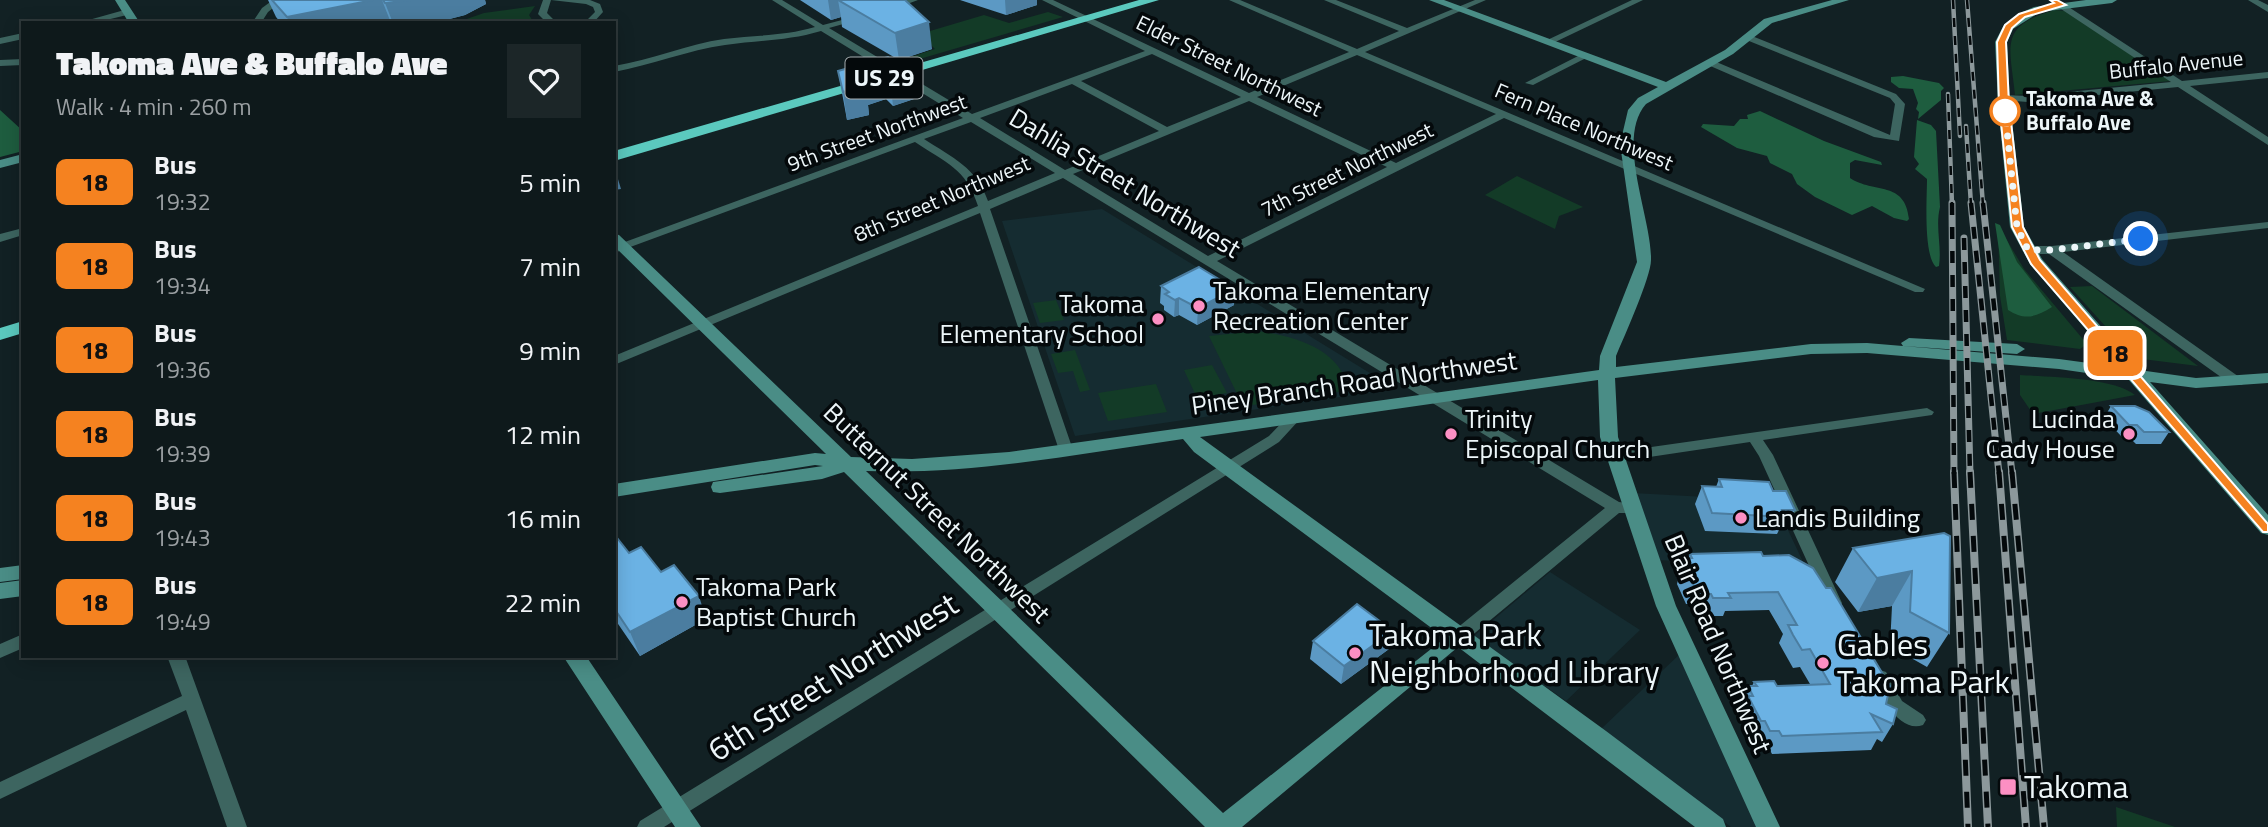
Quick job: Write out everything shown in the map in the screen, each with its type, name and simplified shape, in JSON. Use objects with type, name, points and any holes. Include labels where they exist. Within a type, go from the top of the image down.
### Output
[{"type":"highway","name":"US 29","points":[[616,155],[1153,0]]},
{"type":"highway","points":[[0,334],[21,328]]},
{"type":"street","points":[[102,21],[131,18],[120,0]]},
{"type":"street","points":[[257,21],[265,9],[279,0]]},
{"type":"street","points":[[557,0],[588,2],[597,6],[599,12],[590,21]]},
{"type":"street","points":[[551,21],[542,14],[547,3],[568,0]]},
{"type":"street","name":"Dahlia Street Northwest","points":[[776,0],[1435,398],[1625,508]]},
{"type":"street","points":[[877,11],[914,0]]},
{"type":"street","name":"Elder Street Northwest","points":[[1046,0],[1395,167]]},
{"type":"street","name":"Fern Place Northwest","points":[[1233,0],[1919,289]]},
{"type":"street","points":[[1328,0],[1407,31]]},
{"type":"street","points":[[1434,0],[1668,87]]},
{"type":"street","name":"8th Street Northwest","points":[[616,359],[1482,0]]},
{"type":"street","points":[[1548,42],[1639,0]]},
{"type":"street","name":"Blair Road Northwest","points":[[1768,827],[1665,606],[1625,508],[1607,422],[1608,356],[1644,262],[1627,140],[1634,110],[1642,102],[1712,62],[1768,21],[1806,4],[1844,0]]},
{"type":"street","points":[[2112,0],[2058,2],[2038,9],[2022,16],[2008,27],[2001,42],[2017,227],[2028,250],[2268,528]]},
{"type":"street","points":[[2252,0],[2268,9]]},
{"type":"street","points":[[2058,2],[2268,142]]},
{"type":"street","points":[[616,69],[722,42],[781,39],[866,15]]},
{"type":"street","points":[[0,41],[21,36]]},
{"type":"street","points":[[1712,62],[1878,135],[1895,139],[1900,103],[1893,96],[1747,37]]},
{"type":"street","name":"9th Street Northwest","points":[[617,245],[917,139],[1153,51]]},
{"type":"street","points":[[1530,83],[1585,56]]},
{"type":"street","points":[[0,63],[21,62]]},
{"type":"street","name":"Buffalo Avenue","points":[[2004,98],[2028,99],[2268,75]]},
{"type":"street","points":[[1074,81],[1167,131]]},
{"type":"street","name":"7th Street Northwest","points":[[1207,261],[1504,114]]},
{"type":"street","points":[[917,139],[970,176],[985,206],[1066,450]]},
{"type":"street","points":[[0,164],[21,159]]},
{"type":"street","points":[[2028,250],[2052,250],[2268,225]]},
{"type":"street","points":[[0,238],[21,232]]},
{"type":"street","name":"Butternut Street Northwest","points":[[617,245],[702,323],[1223,827]]},
{"type":"street","points":[[2052,250],[2231,378]]},
{"type":"street","name":"Piney Branch Road Northwest","points":[[616,491],[815,459],[848,465],[972,462],[1789,351],[1867,348],[2129,369],[2196,383],[2268,376]]},
{"type":"street","points":[[1616,457],[1927,412]]},
{"type":"street","name":"6th Street Northwest","points":[[647,827],[683,818],[998,610],[1274,439],[1294,418]]},
{"type":"street","points":[[1187,433],[1200,448],[1453,640],[1598,738],[1714,827]]},
{"type":"street","points":[[1754,438],[1766,455],[1819,575],[1843,620]]},
{"type":"street","name":"Piney Branch Road Northwest","points":[[616,502],[822,473],[848,465]]},
{"type":"street","points":[[1223,827],[1453,640],[1625,508]]},
{"type":"street","points":[[0,575],[21,572]]},
{"type":"street","points":[[0,591],[21,588]]},
{"type":"street","points":[[0,651],[21,642]]},
{"type":"street","points":[[177,658],[237,827]]},
{"type":"street","points":[[576,658],[683,818]]},
{"type":"street","points":[[1869,661],[1896,706],[1917,720]]},
{"type":"street","points":[[0,790],[191,700]]},
{"type":"shaded area","name":"Takoma Elementary School","points":[[1102,209],[1378,378],[1374,392],[1075,436],[1002,221]]},
{"type":"shaded area","points":[[1633,493],[1761,500],[1787,528],[1805,566],[1655,560]]},
{"type":"shaded area","points":[[1550,572],[1640,630],[1566,701],[1474,636]]},
{"type":"shaded area","points":[[1682,652],[1761,827],[1731,827],[1601,729]]},
{"type":"green space","points":[[535,6],[529,15],[533,21],[461,21],[484,13]]},
{"type":"green space","points":[[2055,10],[2066,11],[2171,81],[2015,95],[2010,50],[2016,31],[2037,16]]},
{"type":"green space","points":[[1048,12],[1063,17],[923,58],[908,58],[935,49],[920,34],[984,15],[1009,23]]},
{"type":"green space","points":[[1903,76],[1939,83],[1944,88],[1941,91],[1941,100],[1918,119],[1918,103],[1913,89],[1899,88],[1891,82],[1891,77]]},
{"type":"green space","points":[[0,110],[21,129],[21,152],[0,157]]},
{"type":"green space","points":[[1760,111],[1824,141],[1881,162],[1882,165],[1855,160],[1850,163],[1850,178],[1895,193],[1906,207],[1909,219],[1907,221],[1894,218],[1872,206],[1852,215],[1815,197],[1797,184],[1792,174],[1770,163],[1767,156],[1737,148],[1701,127],[1703,124],[1734,126],[1740,119],[1748,119],[1747,115]]},
{"type":"green space","points":[[1917,120],[1931,125],[1936,131],[1940,259],[1939,266],[1936,267],[1927,239],[1927,179],[1915,169],[1919,164],[1914,157]]},
{"type":"green space","points":[[1517,176],[1583,207],[1559,216],[1555,229],[1485,195]]},
{"type":"green space","points":[[1995,223],[2000,225],[2017,262],[2052,307],[2025,317],[2008,310]]},
{"type":"green space","points":[[1998,225],[2024,269],[2087,344],[2080,349],[2007,340],[2000,296]]},
{"type":"green space","points":[[2092,286],[2198,366],[2134,358],[2070,287]]},
{"type":"green space","points":[[1056,300],[1064,320],[1040,323],[1033,303]]},
{"type":"green space","points":[[1257,331],[1286,336],[1326,354],[1344,376],[1349,390],[1253,405],[1240,400],[1209,336]]},
{"type":"green space","points":[[1075,350],[1090,390],[1080,392],[1073,371],[1058,373],[1051,354]]},
{"type":"green space","points":[[1212,365],[1227,393],[1197,398],[1184,370]]},
{"type":"green space","points":[[2020,375],[2097,381],[2125,389],[2135,395],[2033,414],[2020,395]]},
{"type":"green space","points":[[1156,384],[1167,412],[1108,421],[1098,393]]},
{"type":"green space","points":[[2116,807],[2175,827],[2117,827]]},
{"type":"building","points":[[272,0],[373,0],[287,17]]},
{"type":"building","points":[[383,0],[411,0],[385,3]]},
{"type":"building","points":[[838,0],[905,0],[929,22],[895,33]]},
{"type":"building","points":[[888,57],[911,72],[890,78],[882,72],[863,77],[865,87],[843,92],[838,71]]},
{"type":"building","points":[[1199,267],[1235,289],[1198,308],[1165,294],[1169,292],[1161,286]]},
{"type":"building","points":[[2111,406],[2135,406],[2149,412],[2169,432],[2144,432],[2137,425],[2129,425]]},
{"type":"building","points":[[1719,479],[1769,482],[1773,491],[1786,491],[1795,510],[1782,510],[1785,517],[1712,513],[1702,486],[1722,487]]},
{"type":"building","points":[[1944,533],[1950,536],[1949,633],[1910,612],[1912,571],[1877,578],[1853,548]]},
{"type":"building","points":[[616,537],[629,553],[641,547],[661,572],[674,565],[699,596],[630,632],[616,611]]},
{"type":"building","name":"Gables Takoma Park","points":[[1761,552],[1763,556],[1789,555],[1813,568],[1826,588],[1831,588],[1890,686],[1886,704],[1897,709],[1893,724],[1871,714],[1882,732],[1782,736],[1779,731],[1770,731],[1765,721],[1761,721],[1748,696],[1753,696],[1748,686],[1757,686],[1754,682],[1774,681],[1777,686],[1830,684],[1810,649],[1802,650],[1793,635],[1788,625],[1797,625],[1778,592],[1728,593],[1731,598],[1713,598],[1711,594],[1702,594],[1698,586],[1694,586],[1684,566],[1688,566],[1684,558],[1692,558],[1690,554]]},
{"type":"building","points":[[1357,604],[1393,631],[1344,666],[1313,641]]},
{"type":"railway","points":[[1953,0],[1960,136]]},
{"type":"railway","points":[[1967,0],[1983,205]]},
{"type":"railway","points":[[1948,94],[1952,205]]},
{"type":"railway","points":[[1966,126],[1971,205]]},
{"type":"railway","points":[[1952,203],[1954,474]]},
{"type":"railway","points":[[1971,203],[1999,474]]},
{"type":"railway","points":[[1983,203],[2012,474]]},
{"type":"railway","points":[[1964,238],[1970,474]]},
{"type":"railway","points":[[1954,472],[1968,827]]},
{"type":"railway","points":[[1970,472],[1988,827]]},
{"type":"railway","points":[[1999,472],[2026,827]]},
{"type":"railway","points":[[2012,472],[2044,827]]},
{"type":"bus line","name":"18","points":[[2054,0],[2061,5],[2038,9],[2022,16],[2008,27],[2001,42],[2004,104],[2017,227],[2035,261],[2268,528]]},
{"type":"place","name":"Takoma Ave & Buffalo Ave","points":[[2005,111]]},
{"type":"place","name":"Takoma Elementary Recreation Center","points":[[1199,306]]},
{"type":"place","name":"Takoma Elementary School","points":[[1158,319]]},
{"type":"place","name":"Trinity Episcopal Church","points":[[1451,434]]},
{"type":"place","name":"Lucinda Cady House","points":[[2129,434]]},
{"type":"place","name":"Landis Building","points":[[1741,518]]},
{"type":"place","name":"Takoma Park Baptist Church","points":[[682,602]]},
{"type":"place","name":"Takoma Park Neighborhood Library","points":[[1355,653]]},
{"type":"place","name":"Gables Takoma Park","points":[[1823,663]]},
{"type":"place","name":"Takoma","points":[[2008,787]]},
{"type":"route","points":[[2005,111],[2017,227],[2028,250],[2052,250],[2141,239]]}]
